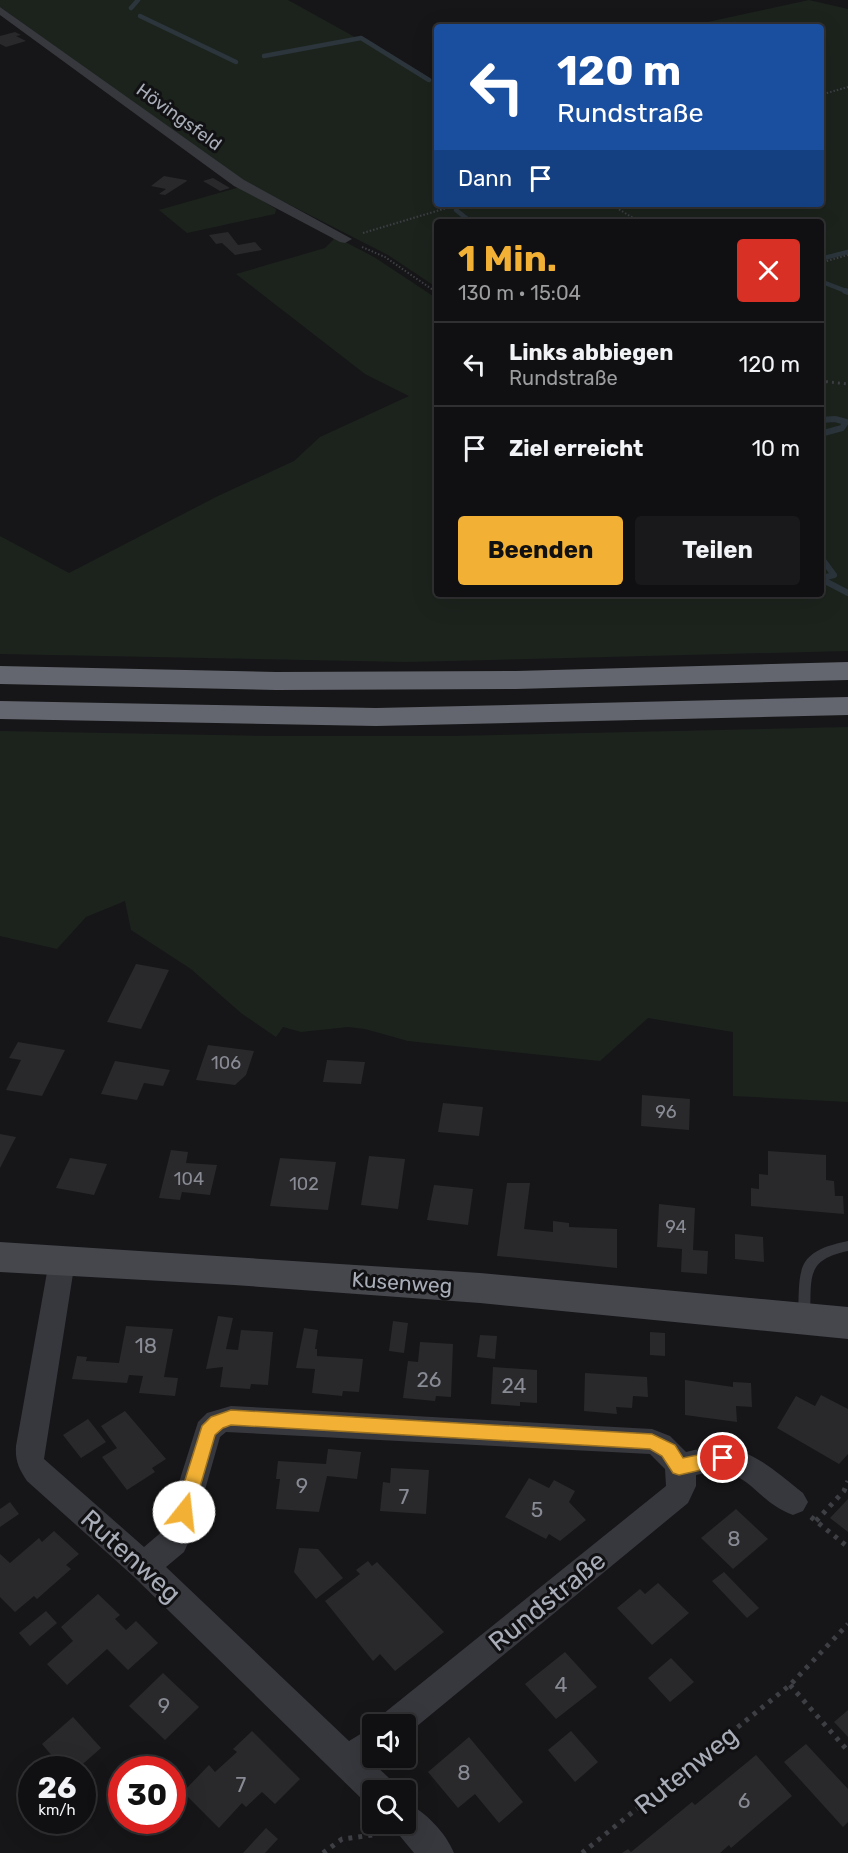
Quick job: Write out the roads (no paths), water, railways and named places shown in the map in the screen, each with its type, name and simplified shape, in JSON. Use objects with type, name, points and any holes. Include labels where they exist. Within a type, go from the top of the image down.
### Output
[{"type":"highway","points":[[0,675],[276,681],[493,680],[848,671]]},
{"type":"highway","points":[[0,710],[376,717],[630,714],[848,706]]},
{"type":"street","name":"Hövingsfeld","points":[[0,10],[239,183],[345,238]]},
{"type":"street","name":"Kusenweg","points":[[0,1257],[234,1270],[480,1288],[848,1323]]},
{"type":"street","name":"Rutenweg","points":[[62,1261],[30,1446],[30,1461],[37,1472],[361,1752],[373,1780]]},
{"type":"street","points":[[144,1566],[172,1542],[178,1532],[208,1431],[217,1422],[231,1418],[652,1442],[669,1451],[679,1467],[712,1458],[742,1463],[793,1502]]},
{"type":"street","name":"Rundstraße","points":[[408,1714],[670,1501],[683,1485],[679,1467]]},
{"type":"street","points":[[416,1831],[437,1853]]},
{"type":"lane","points":[[803,1319],[808,1265],[815,1256],[848,1246]]},
{"type":"waterway","points":[[131,8],[138,0]]},
{"type":"waterway","points":[[140,16],[236,62]]},
{"type":"waterway","points":[[264,56],[361,38],[429,80]]},
{"type":"waterway","points":[[456,210],[467,219]]},
{"type":"waterway","points":[[824,258],[848,252]]},
{"type":"waterway","points":[[824,283],[848,292],[845,291]]},
{"type":"waterway","points":[[824,420],[835,419],[846,422],[842,428],[824,433]]},
{"type":"waterway","points":[[824,561],[834,575],[826,577],[825,581],[848,593]]}]
